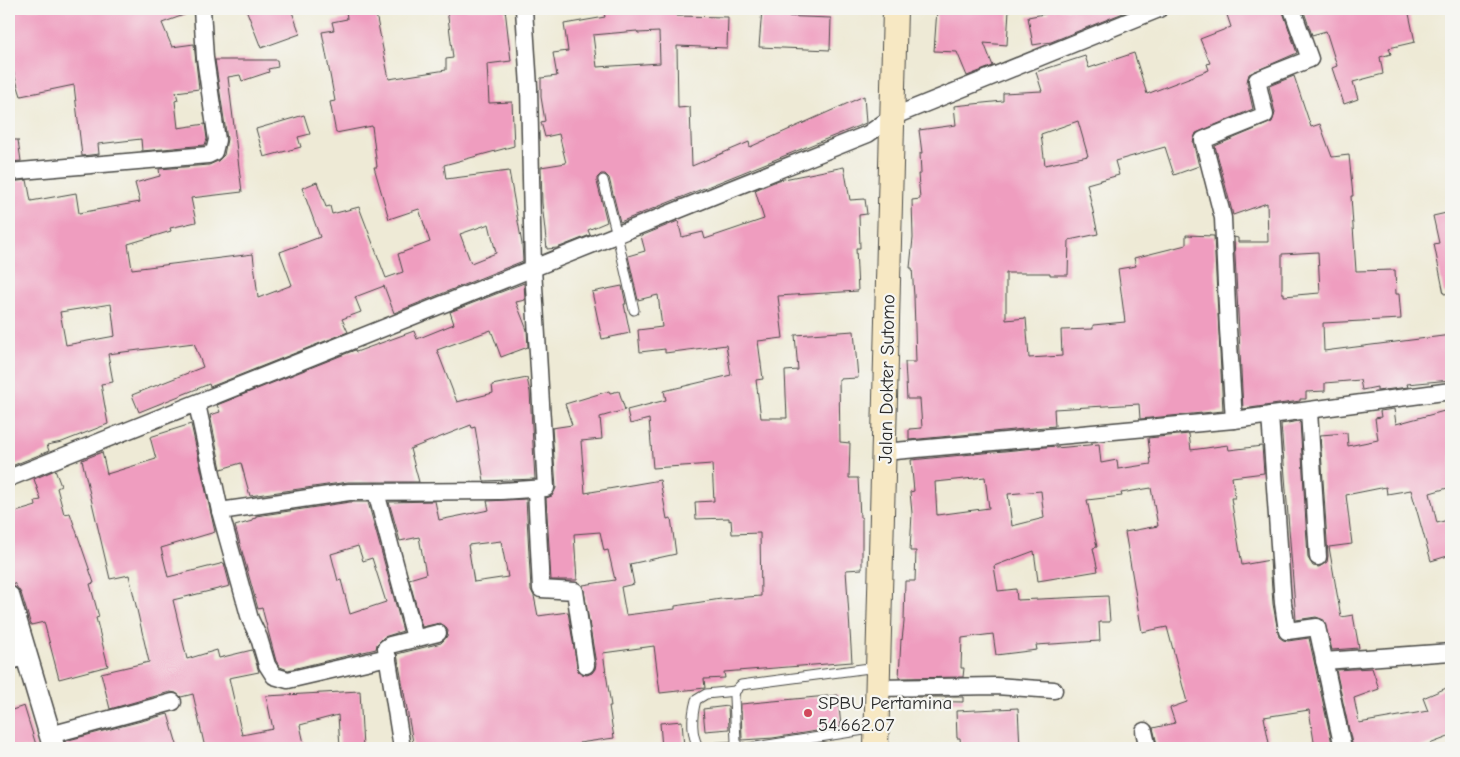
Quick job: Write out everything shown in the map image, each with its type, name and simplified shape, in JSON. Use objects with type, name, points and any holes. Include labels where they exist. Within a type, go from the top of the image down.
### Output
[{"type":"main road","name":"Jalan Dokter Sutomo","points":[[877,738],[877,677],[895,9]]},
{"type":"street","points":[[9,172],[208,155],[214,152],[217,140],[205,58],[202,9]]},
{"type":"street","points":[[220,511],[349,492],[501,491],[546,488],[533,269],[524,9]]},
{"type":"street","points":[[9,478],[868,134],[892,117],[1159,9]]},
{"type":"street","points":[[1234,420],[1223,218],[1203,140],[1265,115],[1258,80],[1310,59],[1292,9]]},
{"type":"street","points":[[884,452],[1234,420],[1451,391]]},
{"type":"street","points":[[197,404],[220,511],[250,619],[259,638],[267,665],[274,676],[288,680],[388,657]]},
{"type":"street","points":[[1309,411],[1318,557]]},
{"type":"street","points":[[1270,415],[1283,603],[1287,631],[1317,627],[1343,748]]},
{"type":"street","points":[[536,489],[541,589],[575,591],[586,666]]},
{"type":"street","points":[[376,492],[415,638]]},
{"type":"street","points":[[9,597],[18,659],[52,742],[173,702]]},
{"type":"street","points":[[402,748],[386,648],[389,645],[438,633]]},
{"type":"street","points":[[1324,661],[1451,652]]},
{"type":"street","points":[[877,677],[1054,690]]},
{"type":"street","points":[[1144,731],[1148,748]]},
{"type":"lane","points":[[603,180],[634,310]]},
{"type":"lane","points":[[702,748],[698,747],[694,739],[693,710],[696,700],[706,694],[735,691],[741,686],[748,684],[877,677]]},
{"type":"lane","points":[[735,691],[736,742],[742,747]]},
{"type":"lane","points":[[749,748],[877,738]]},
{"type":"lane","points":[[706,748],[742,747]]},
{"type":"building","points":[[9,9],[192,9],[192,12],[162,23],[172,47],[194,44],[199,89],[176,92],[178,100],[175,101],[178,128],[205,124],[207,139],[205,145],[142,151],[141,139],[98,144],[99,154],[82,156],[74,85],[21,96],[9,58]]},
{"type":"building","points":[[246,9],[291,9],[300,34],[261,48]]},
{"type":"building","points":[[346,9],[375,9],[389,79],[446,70],[446,59],[453,58],[447,9],[505,9],[511,61],[487,64],[489,103],[512,102],[514,146],[444,165],[446,179],[509,171],[522,244],[523,261],[394,313],[384,286],[355,297],[361,312],[342,319],[348,332],[210,387],[209,384],[139,412],[132,395],[203,367],[194,343],[108,354],[113,382],[101,384],[108,424],[62,442],[47,445],[49,451],[9,467],[9,182],[27,180],[31,201],[76,193],[79,213],[140,202],[135,183],[160,176],[159,169],[209,165],[218,161],[224,155],[227,139],[215,60],[277,60],[278,67],[268,69],[269,72],[242,81],[240,75],[228,77],[242,192],[191,198],[196,222],[170,228],[171,231],[128,244],[132,269],[253,254],[258,298],[292,285],[280,252],[320,237],[302,188],[317,182],[326,207],[330,206],[332,214],[359,207],[386,278],[403,272],[398,254],[430,242],[419,209],[389,219],[374,167],[377,167],[372,126],[336,133],[330,102],[335,101],[322,32],[334,30],[332,22],[347,19]],"holes":[[[489,224],[496,253],[471,263],[460,234]],[[111,304],[115,336],[66,345],[60,312]]]},
{"type":"building","points":[[610,9],[676,9],[676,16],[728,17],[727,48],[677,46],[678,108],[690,107],[692,166],[749,142],[750,147],[864,96],[866,123],[620,222],[609,178],[605,174],[601,174],[597,178],[597,182],[607,222],[588,230],[590,235],[557,248],[547,249],[542,203],[541,167],[566,163],[559,134],[545,137],[541,122],[545,121],[541,97],[541,78],[557,76],[553,53],[568,51],[564,24],[605,17],[604,13],[610,13]],"holes":[[[637,31],[638,33],[659,32],[660,63],[597,67],[593,35]]]},
{"type":"building","points":[[762,9],[779,9],[778,16],[831,18],[830,50],[759,47]]},
{"type":"building","points":[[937,9],[1009,9],[1007,45],[984,43],[993,66],[967,76],[957,52],[934,51]]},
{"type":"building","points":[[1048,9],[1133,9],[1051,42],[1033,45],[1028,17],[1049,13]]},
{"type":"building","points":[[1225,9],[1282,9],[1297,53],[1249,74],[1247,82],[1253,109],[1196,133],[1193,142],[1199,166],[1174,175],[1165,147],[1115,161],[1119,175],[1087,184],[1098,234],[1069,240],[1068,275],[1006,273],[1006,320],[1026,318],[1029,358],[1062,356],[1061,330],[1093,329],[1093,325],[1125,322],[1118,269],[1136,266],[1134,258],[1186,245],[1186,235],[1214,236],[1223,411],[1140,419],[1139,404],[1054,409],[1055,426],[909,440],[909,429],[922,428],[920,399],[907,399],[905,362],[916,362],[914,296],[912,268],[910,268],[913,238],[912,200],[920,199],[918,174],[921,174],[920,153],[922,153],[919,130],[956,125],[954,106],[1003,101],[1003,93],[1042,91],[1036,72],[1085,56],[1089,68],[1134,53],[1147,94],[1209,70],[1207,64],[1210,63],[1200,39],[1231,27]],"holes":[[[1078,121],[1088,156],[1045,165],[1041,134]]]},
{"type":"building","points":[[1303,9],[1408,9],[1415,42],[1389,48],[1391,54],[1380,57],[1383,74],[1353,82],[1358,99],[1344,104],[1332,68],[1337,66],[1326,31],[1312,35]]},
{"type":"building","points":[[1294,76],[1311,127],[1320,124],[1332,157],[1349,155],[1353,196],[1351,196],[1356,271],[1395,270],[1396,294],[1399,294],[1401,319],[1323,323],[1324,351],[1451,335],[1451,380],[1407,384],[1408,387],[1377,391],[1377,387],[1362,390],[1360,380],[1325,383],[1325,391],[1306,392],[1306,399],[1300,399],[1300,401],[1243,409],[1234,237],[1238,238],[1238,242],[1268,242],[1267,203],[1233,215],[1215,146],[1272,122],[1275,113],[1269,86]],"holes":[[[1318,252],[1320,293],[1284,296],[1284,293],[1282,293],[1282,254]]]},
{"type":"building","points":[[304,115],[310,134],[298,137],[301,147],[264,157],[256,129]]},
{"type":"building","points":[[9,140],[18,140],[21,161],[9,162]]},
{"type":"building","points":[[844,167],[850,200],[865,199],[867,214],[859,215],[860,248],[856,248],[858,291],[778,296],[783,338],[758,341],[763,379],[756,380],[761,418],[787,418],[785,371],[798,370],[795,335],[854,331],[858,378],[839,379],[840,442],[850,443],[849,478],[858,478],[860,517],[862,517],[862,569],[846,570],[852,662],[724,672],[725,678],[704,679],[705,688],[660,693],[654,646],[603,653],[614,738],[579,743],[580,748],[414,748],[397,654],[441,643],[447,636],[448,631],[440,623],[422,627],[409,579],[426,574],[419,537],[400,541],[389,502],[435,501],[439,520],[489,510],[487,501],[526,499],[531,590],[538,616],[568,612],[578,671],[587,675],[595,669],[596,664],[583,585],[615,580],[608,550],[604,551],[600,532],[574,534],[577,580],[551,580],[546,498],[552,496],[556,488],[552,428],[572,425],[565,404],[609,391],[610,393],[619,391],[625,410],[600,417],[602,439],[581,441],[585,493],[660,480],[667,519],[671,518],[676,554],[630,564],[634,584],[621,587],[626,615],[675,609],[675,606],[721,599],[761,596],[760,533],[732,534],[731,520],[729,521],[729,518],[696,519],[695,502],[714,501],[712,464],[653,468],[649,419],[630,424],[627,410],[666,400],[664,391],[731,375],[726,345],[665,353],[665,349],[640,352],[638,330],[662,327],[658,295],[638,300],[628,256],[645,251],[641,236],[678,221],[682,237],[703,232],[705,239],[764,219],[755,190],[779,180]],"holes":[[[501,541],[508,577],[474,582],[468,545]]]},
{"type":"building","points":[[1451,212],[1451,293],[1444,294],[1434,244],[1439,243],[1433,216]]},
{"type":"building","points":[[524,283],[525,300],[516,302],[527,330],[528,347],[501,357],[491,330],[437,350],[457,402],[493,393],[492,385],[527,378],[530,392],[535,479],[484,481],[475,427],[472,428],[471,425],[410,449],[419,482],[348,482],[250,496],[241,463],[221,469],[210,415],[220,412],[217,405],[355,350],[356,352],[414,331],[417,339],[454,324],[450,312]]},
{"type":"building","points":[[622,286],[630,333],[602,339],[592,292]]},
{"type":"building","points":[[1394,409],[1396,424],[1448,410],[1451,422],[1451,487],[1430,493],[1437,523],[1451,519],[1451,555],[1431,561],[1411,490],[1387,494],[1386,487],[1346,495],[1352,544],[1329,547],[1341,617],[1353,615],[1359,648],[1332,650],[1324,620],[1316,617],[1296,620],[1281,424],[1300,421],[1308,558],[1313,566],[1319,567],[1327,562],[1328,556],[1320,435],[1347,433],[1348,446],[1378,440],[1375,418],[1381,417],[1380,411]]},
{"type":"building","points":[[191,424],[215,532],[161,548],[168,577],[224,563],[230,586],[173,600],[187,659],[217,650],[219,658],[252,650],[259,672],[229,678],[242,735],[273,729],[266,696],[360,691],[363,748],[340,748],[338,715],[300,725],[305,748],[205,748],[193,694],[181,697],[176,693],[170,692],[110,709],[101,673],[149,662],[129,575],[110,579],[82,460],[102,452],[107,474],[156,459],[150,437]]},
{"type":"building","points":[[1189,434],[1191,450],[1228,445],[1229,450],[1262,446],[1264,473],[1232,477],[1235,498],[1231,498],[1242,565],[1270,560],[1273,604],[1279,637],[1288,641],[1309,638],[1333,748],[1315,748],[1309,710],[1264,717],[1269,743],[1243,748],[1158,748],[1153,728],[1175,723],[1170,708],[1187,702],[1167,627],[1142,632],[1125,532],[1158,526],[1151,488],[1121,493],[1122,496],[1087,500],[1097,547],[1093,548],[1098,571],[1038,581],[1034,551],[994,566],[998,591],[1016,589],[1017,600],[1108,596],[1110,622],[1099,622],[1100,641],[1036,645],[1037,650],[996,655],[993,634],[962,638],[961,668],[964,668],[963,677],[899,678],[904,622],[905,581],[915,581],[916,551],[910,551],[912,513],[910,492],[914,491],[911,460],[1056,446],[1056,448],[1099,444],[1101,463],[1117,460],[1118,469],[1151,464],[1148,438]],"holes":[[[985,477],[989,508],[937,515],[935,482]],[[1041,491],[1044,518],[1012,526],[1008,494]]]},
{"type":"building","points":[[55,470],[61,486],[57,488],[64,514],[70,513],[94,583],[90,584],[99,617],[96,618],[108,666],[59,679],[44,622],[31,625],[21,593],[14,583],[9,585],[9,514],[36,506],[35,501],[41,500],[34,479]]},
{"type":"building","points":[[350,502],[368,502],[403,631],[384,637],[377,644],[376,649],[288,670],[280,667],[276,661],[262,608],[258,609],[235,526],[252,521],[256,516]],"holes":[[[358,546],[363,561],[372,558],[386,602],[350,614],[341,580],[338,581],[331,554]]]},
{"type":"building","points":[[1372,668],[1379,689],[1354,698],[1359,723],[1428,711],[1423,698],[1451,686],[1451,736],[1419,748],[1353,748],[1336,670]]},
{"type":"building","points":[[838,695],[841,727],[773,738],[742,740],[741,704]]},
{"type":"building","points":[[913,697],[963,697],[963,702],[912,701]]},
{"type":"building","points":[[24,706],[37,748],[9,748],[9,711]]},
{"type":"building","points":[[728,706],[729,729],[705,731],[703,709]]},
{"type":"building","points":[[1018,708],[1020,748],[961,748],[960,738],[957,738],[956,711]]},
{"type":"building","points":[[168,714],[178,748],[66,748],[65,741]]},
{"type":"building","points":[[682,721],[684,748],[662,748],[660,723]]},
{"type":"place","name":"SPBU Pertamina 54.662.07","points":[[808,713]]}]
